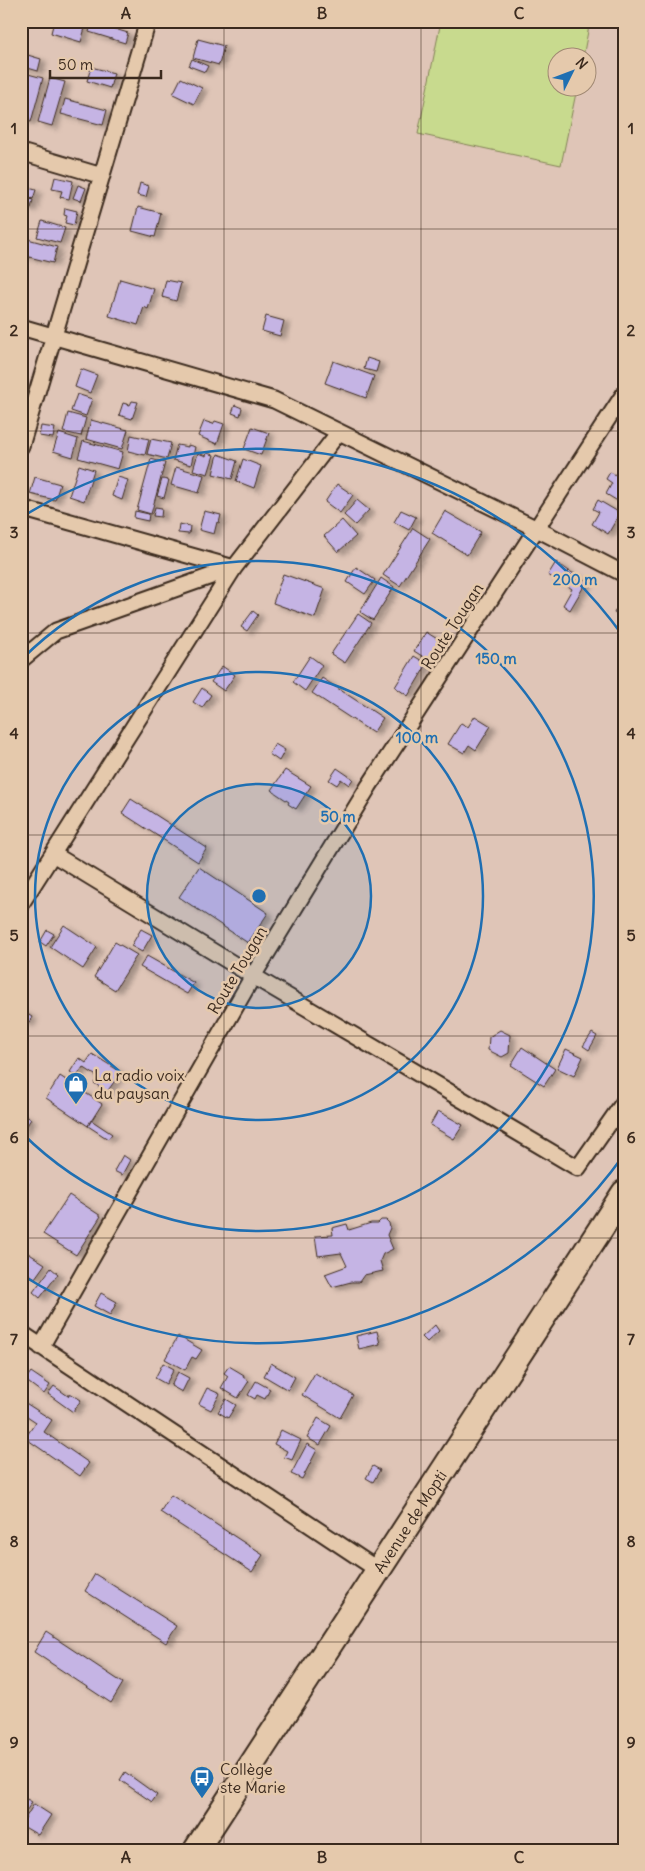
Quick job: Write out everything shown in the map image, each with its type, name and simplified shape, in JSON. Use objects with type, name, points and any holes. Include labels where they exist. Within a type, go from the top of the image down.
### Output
[{"type":"main road","name":"Avenue de Mopti","points":[[196,1850],[624,1193]]},
{"type":"street","points":[[21,446],[148,21]]},
{"type":"street","points":[[21,152],[102,176]]},
{"type":"street","points":[[21,327],[274,400],[537,529],[624,574]]},
{"type":"street","name":"Route Tougan","points":[[41,1346],[253,976],[369,786],[624,394]]},
{"type":"street","points":[[21,904],[234,568],[339,432]]},
{"type":"street","points":[[21,508],[234,568]]},
{"type":"street","points":[[21,660],[56,631],[234,568]]},
{"type":"street","points":[[53,854],[253,976],[578,1168],[624,1102]]},
{"type":"street","points":[[21,1333],[378,1570]]},
{"type":"green space","points":[[441,21],[590,21],[585,48],[548,48],[548,98],[575,98],[561,165],[418,134]]},
{"type":"building","points":[[54,21],[87,21],[81,42],[51,33]]},
{"type":"building","points":[[92,22],[128,33],[125,43],[89,32]]},
{"type":"building","points":[[198,39],[224,46],[219,65],[193,58]]},
{"type":"building","points":[[21,53],[41,59],[38,71],[21,66]]},
{"type":"building","points":[[192,59],[208,66],[205,72],[189,66]]},
{"type":"building","points":[[91,67],[114,73],[110,88],[87,81]]},
{"type":"building","points":[[28,74],[43,78],[31,122],[21,119],[21,96]]},
{"type":"building","points":[[50,78],[65,82],[52,126],[38,122]]},
{"type":"building","points":[[181,78],[202,88],[194,104],[173,94]]},
{"type":"building","points":[[65,99],[107,110],[103,125],[61,114]]},
{"type":"building","points":[[55,177],[73,181],[69,199],[60,197],[62,191],[52,189]]},
{"type":"building","points":[[140,183],[149,186],[146,197],[137,195]]},
{"type":"building","points":[[78,185],[86,188],[81,201],[73,198]]},
{"type":"building","points":[[25,187],[36,190],[33,199],[23,195]]},
{"type":"building","points":[[24,197],[33,200],[31,208],[21,206]]},
{"type":"building","points":[[138,207],[161,213],[155,237],[132,231]]},
{"type":"building","points":[[65,208],[77,211],[74,225],[65,223],[67,216],[64,215]]},
{"type":"building","points":[[42,221],[65,228],[60,243],[37,237]]},
{"type":"building","points":[[24,238],[57,247],[53,263],[21,255]]},
{"type":"building","points":[[120,279],[154,289],[148,309],[144,307],[138,325],[109,316]]},
{"type":"building","points":[[166,280],[181,283],[176,301],[162,297]]},
{"type":"building","points":[[266,316],[284,321],[280,336],[262,331]]},
{"type":"building","points":[[367,358],[379,362],[376,372],[364,369]]},
{"type":"building","points":[[333,361],[374,376],[366,398],[325,383]]},
{"type":"building","points":[[81,369],[97,375],[90,393],[75,387]]},
{"type":"building","points":[[77,394],[92,399],[86,416],[71,411]]},
{"type":"building","points":[[132,401],[138,402],[132,419],[119,415],[123,403],[130,405]]},
{"type":"building","points":[[235,405],[242,408],[240,416],[232,413]]},
{"type":"building","points":[[68,413],[86,418],[81,436],[63,432]]},
{"type":"building","points":[[91,420],[128,430],[122,449],[86,439]]},
{"type":"building","points":[[204,421],[213,424],[215,421],[224,424],[217,444],[198,436]]},
{"type":"building","points":[[41,426],[55,428],[53,438],[39,436]]},
{"type":"building","points":[[252,427],[269,433],[261,455],[244,449]]},
{"type":"building","points":[[59,433],[78,439],[73,457],[53,451]]},
{"type":"building","points":[[131,435],[149,439],[145,455],[128,451]]},
{"type":"building","points":[[151,439],[171,443],[167,459],[147,454]]},
{"type":"building","points":[[83,441],[123,452],[118,469],[78,458]]},
{"type":"building","points":[[177,445],[195,447],[191,465],[173,460]]},
{"type":"building","points":[[198,453],[206,456],[207,453],[214,455],[208,474],[193,470]]},
{"type":"building","points":[[218,454],[237,461],[232,479],[213,474]]},
{"type":"building","points":[[151,459],[165,463],[151,514],[137,510]]},
{"type":"building","points":[[243,459],[261,466],[254,488],[236,481]]},
{"type":"building","points":[[79,465],[94,470],[84,501],[69,496]]},
{"type":"building","points":[[176,467],[204,475],[199,493],[171,485]]},
{"type":"building","points":[[610,472],[624,479],[624,498],[621,503],[606,494],[612,483],[606,479]]},
{"type":"building","points":[[35,477],[60,484],[55,500],[30,494]]},
{"type":"building","points":[[118,477],[128,480],[122,500],[112,496]]},
{"type":"building","points":[[162,479],[169,480],[164,498],[157,496]]},
{"type":"building","points":[[337,484],[353,495],[340,513],[325,502]]},
{"type":"building","points":[[357,500],[369,510],[355,525],[344,515]]},
{"type":"building","points":[[598,500],[620,513],[608,534],[592,524],[599,512],[593,509]]},
{"type":"building","points":[[155,507],[162,508],[161,517],[153,516]]},
{"type":"building","points":[[401,510],[416,517],[409,530],[394,522]]},
{"type":"building","points":[[135,511],[149,514],[148,521],[134,518]]},
{"type":"building","points":[[204,511],[221,515],[214,534],[199,530]]},
{"type":"building","points":[[445,511],[481,532],[467,555],[432,533]]},
{"type":"building","points":[[342,520],[356,536],[338,552],[324,536]]},
{"type":"building","points":[[179,524],[190,526],[189,534],[178,533]]},
{"type":"building","points":[[413,528],[430,539],[400,586],[383,575]]},
{"type":"building","points":[[556,562],[569,571],[560,582],[548,575]]},
{"type":"building","points":[[356,567],[375,580],[365,594],[347,582]]},
{"type":"building","points":[[569,571],[587,581],[570,610],[563,605],[572,589],[562,582]]},
{"type":"building","points":[[283,574],[325,589],[315,618],[273,603]]},
{"type":"building","points":[[381,578],[394,587],[373,620],[360,612]]},
{"type":"building","points":[[618,606],[624,609],[624,618],[614,613]]},
{"type":"building","points":[[253,611],[258,615],[247,631],[241,627]]},
{"type":"building","points":[[358,614],[371,623],[345,663],[331,654]]},
{"type":"building","points":[[426,632],[442,642],[430,661],[414,651]]},
{"type":"building","points":[[310,656],[322,665],[305,691],[293,682]]},
{"type":"building","points":[[414,656],[427,664],[408,696],[395,687]]},
{"type":"building","points":[[222,666],[235,675],[224,691],[211,682]]},
{"type":"building","points":[[322,678],[383,718],[373,733],[312,693]]},
{"type":"building","points":[[202,688],[211,695],[202,708],[193,702]]},
{"type":"building","points":[[475,716],[491,726],[476,750],[469,745],[464,753],[448,744],[461,723],[468,727]]},
{"type":"building","points":[[275,744],[285,750],[279,761],[269,754]]},
{"type":"building","points":[[337,768],[353,779],[349,785],[341,779],[337,785],[329,780]]},
{"type":"building","points":[[285,770],[311,786],[296,809],[271,790]]},
{"type":"building","points":[[131,799],[207,848],[198,862],[122,813]]},
{"type":"building","points":[[199,867],[268,913],[248,943],[179,897]]},
{"type":"building","points":[[64,925],[97,947],[83,969],[50,947]]},
{"type":"building","points":[[141,929],[152,935],[142,952],[131,946]]},
{"type":"building","points":[[47,930],[54,934],[46,946],[40,942]]},
{"type":"building","points":[[115,942],[137,955],[115,990],[94,977]]},
{"type":"building","points":[[147,956],[194,983],[187,994],[140,967]]},
{"type":"building","points":[[21,1010],[32,1017],[28,1024],[21,1020]]},
{"type":"building","points":[[500,1030],[510,1035],[509,1053],[502,1057],[488,1050],[489,1037]]},
{"type":"building","points":[[592,1033],[597,1036],[589,1050],[583,1046]]},
{"type":"building","points":[[522,1047],[555,1069],[544,1086],[511,1065]]},
{"type":"building","points":[[566,1049],[583,1057],[574,1076],[557,1068]]},
{"type":"building","points":[[92,1054],[121,1072],[107,1092],[94,1083],[98,1077],[83,1067],[77,1076],[70,1072],[79,1058],[86,1063]]},
{"type":"building","points":[[60,1076],[102,1104],[88,1126],[46,1098]]},
{"type":"building","points":[[438,1111],[463,1125],[454,1139],[430,1125]]},
{"type":"building","points":[[21,1113],[31,1119],[21,1135]]},
{"type":"building","points":[[91,1120],[112,1134],[108,1139],[88,1126]]},
{"type":"building","points":[[123,1155],[130,1160],[122,1175],[114,1171]]},
{"type":"building","points":[[69,1195],[101,1216],[76,1255],[43,1234]]},
{"type":"building","points":[[381,1220],[386,1220],[389,1223],[390,1228],[387,1235],[393,1249],[383,1254],[380,1261],[383,1271],[364,1275],[359,1282],[332,1287],[325,1274],[347,1266],[341,1253],[318,1256],[315,1236],[333,1235],[332,1228],[347,1224],[349,1230],[371,1223],[378,1223]]},
{"type":"building","points":[[28,1253],[45,1264],[35,1278],[21,1269],[21,1262]]},
{"type":"building","points":[[51,1268],[58,1274],[40,1298],[33,1292]]},
{"type":"building","points":[[101,1293],[117,1302],[110,1315],[94,1306]]},
{"type":"building","points":[[435,1325],[439,1331],[427,1342],[422,1337]]},
{"type":"building","points":[[377,1331],[380,1344],[359,1349],[356,1336]]},
{"type":"building","points":[[178,1336],[202,1350],[196,1359],[192,1357],[185,1370],[165,1359]]},
{"type":"building","points":[[163,1363],[174,1369],[166,1384],[155,1378]]},
{"type":"building","points":[[271,1363],[295,1377],[288,1390],[264,1376]]},
{"type":"building","points":[[229,1366],[244,1375],[243,1377],[249,1381],[238,1398],[221,1388],[228,1376],[224,1373]]},
{"type":"building","points":[[31,1372],[50,1385],[44,1394],[25,1380]]},
{"type":"building","points":[[178,1372],[189,1378],[182,1392],[171,1386]]},
{"type":"building","points":[[315,1373],[353,1395],[340,1418],[302,1395]]},
{"type":"building","points":[[256,1381],[270,1389],[265,1399],[257,1395],[255,1399],[248,1395]]},
{"type":"building","points":[[54,1386],[68,1396],[70,1393],[81,1400],[73,1412],[48,1394]]},
{"type":"building","points":[[207,1388],[220,1394],[211,1410],[199,1404]]},
{"type":"building","points":[[226,1399],[236,1405],[228,1418],[218,1412]]},
{"type":"building","points":[[21,1400],[52,1420],[44,1432],[89,1463],[80,1476],[25,1438],[36,1422],[21,1412]]},
{"type":"building","points":[[318,1418],[331,1426],[320,1445],[307,1438]]},
{"type":"building","points":[[281,1430],[301,1440],[292,1460],[284,1457],[287,1451],[274,1444]]},
{"type":"building","points":[[307,1444],[317,1450],[302,1479],[291,1474]]},
{"type":"building","points":[[373,1466],[380,1470],[373,1482],[366,1478]]},
{"type":"building","points":[[171,1495],[263,1555],[252,1572],[160,1512]]},
{"type":"building","points":[[95,1574],[177,1626],[166,1643],[85,1591]]},
{"type":"building","points":[[46,1632],[123,1683],[111,1703],[34,1652]]},
{"type":"building","points":[[125,1772],[157,1795],[152,1802],[120,1780]]},
{"type":"building","points":[[27,1799],[32,1802],[21,1819],[21,1807]]},
{"type":"building","points":[[34,1804],[51,1815],[38,1835],[21,1825]]},
{"type":"place","name":"La radio voix du paysan","points":[[76,1105]]},
{"type":"place","name":"Collège ste Marie","points":[[202,1799]]}]
